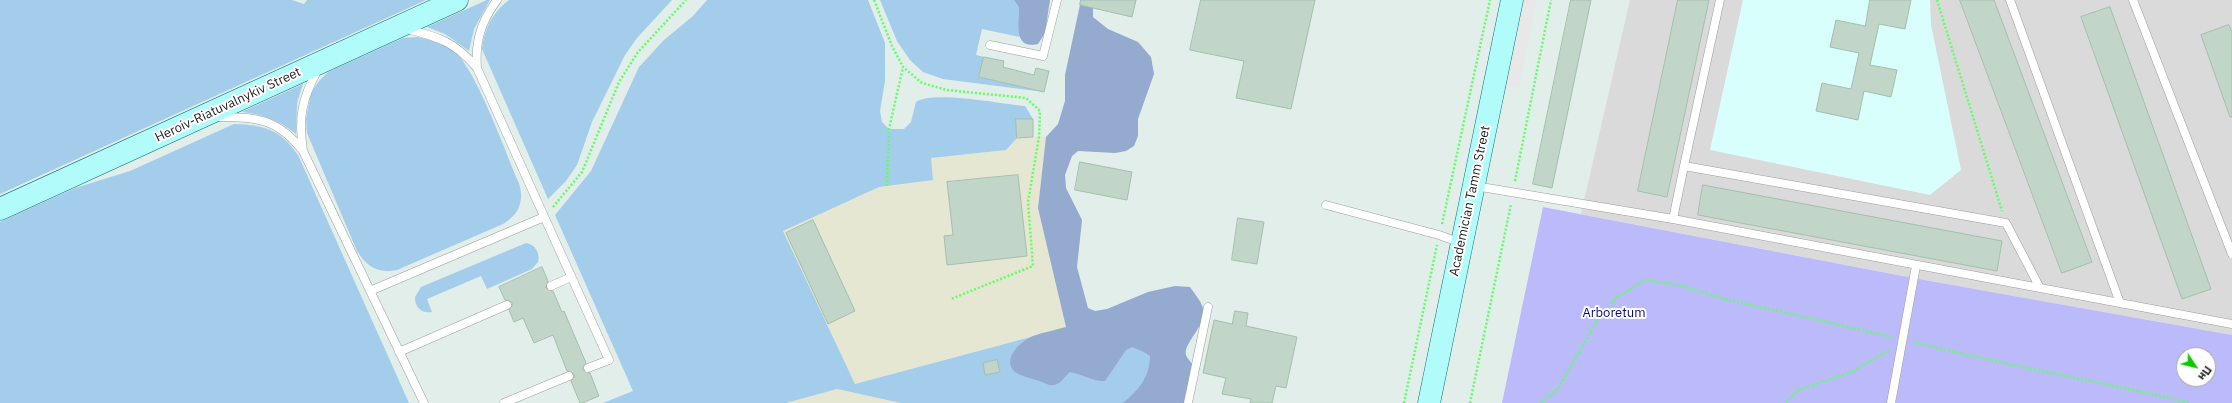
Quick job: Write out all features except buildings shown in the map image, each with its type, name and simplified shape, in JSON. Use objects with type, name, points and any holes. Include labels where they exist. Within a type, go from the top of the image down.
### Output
[{"type":"street","name":"Heroiv-Riatuvalnykiv Street","points":[[0,209],[457,0]]},
{"type":"street","name":"Academician Tamm Street","points":[[1429,403],[1512,0]]},
{"type":"lane","points":[[477,68],[475,52],[478,35],[485,17],[497,0]]},
{"type":"lane","points":[[990,45],[1043,56],[1057,0]]},
{"type":"lane","points":[[1673,219],[1720,0]]},
{"type":"lane","points":[[2010,0],[2120,303]]},
{"type":"lane","points":[[2133,0],[2232,254]]},
{"type":"lane","points":[[398,27],[437,36],[447,41],[465,54],[477,68],[609,360],[588,368]]},
{"type":"lane","points":[[303,151],[300,131],[302,110],[309,86],[322,62]]},
{"type":"lane","points":[[204,116],[242,117],[264,120],[281,128],[292,137],[303,151],[424,403]]},
{"type":"lane","points":[[1684,166],[2006,223],[2040,288]]},
{"type":"lane","points":[[1473,186],[1673,219],[1916,266],[2232,324]]},
{"type":"lane","points":[[1326,205],[1439,235],[1461,243]]},
{"type":"lane","points":[[370,291],[544,218]]},
{"type":"lane","points":[[1891,403],[1904,340],[1916,266]]},
{"type":"lane","points":[[551,286],[571,277]]},
{"type":"lane","points":[[399,352],[507,305]]},
{"type":"lane","points":[[1188,403],[1208,307]]},
{"type":"lane","points":[[504,403],[569,376]]},
{"type":"path","points":[[544,218],[582,172],[619,82],[638,52],[686,0]]},
{"type":"path","points":[[874,0],[892,46],[903,67],[922,83],[947,90],[1026,98],[1040,111],[1039,137],[1028,202],[1033,266],[951,299]]},
{"type":"path","points":[[1404,403],[1490,0]]},
{"type":"path","points":[[1470,403],[1551,0]]},
{"type":"path","points":[[1937,0],[2006,223]]},
{"type":"path","points":[[887,186],[889,129],[903,67]]},
{"type":"path","points":[[1540,403],[1558,389],[1597,321],[1617,297],[1644,280],[1678,286],[1725,299],[1986,360],[2114,385],[2190,403]]},
{"type":"path","points":[[1786,403],[1798,390],[1851,372],[1881,356],[1904,340]]},
{"type":"shaded area","points":[[0,0],[292,0],[304,4],[307,0],[426,0],[0,194]]},
{"type":"shaded area","points":[[490,0],[474,29],[469,51],[445,34],[427,27]]},
{"type":"shaded area","points":[[509,0],[672,0],[637,38],[625,55],[592,122],[577,165],[566,181],[548,199],[482,49],[485,34],[490,22],[498,10]]},
{"type":"shaded area","points":[[707,0],[868,0],[885,43],[885,81],[880,111],[882,122],[889,129],[904,129],[911,122],[916,102],[937,97],[952,97],[1025,106],[1033,119],[1017,120],[1017,138],[1006,150],[931,158],[933,180],[879,187],[783,231],[855,384],[1184,296],[1171,403],[901,403],[837,389],[786,403],[603,403],[633,391],[555,215],[591,171],[639,67],[664,40],[693,16]]},
{"type":"shaded area","points":[[880,0],[1050,0],[1039,41],[982,29],[976,55],[984,57],[979,77],[1044,92],[943,79],[923,72],[910,60],[897,41]]},
{"type":"shaded area","points":[[1014,0],[1050,0],[1045,33],[1038,44],[1030,45],[1024,43],[1021,39],[1019,34],[1019,8]]},
{"type":"shaded area","points":[[1081,0],[1093,0],[1093,17],[1108,29],[1138,42],[1151,57],[1154,74],[1138,119],[1138,136],[1134,146],[1126,151],[1115,153],[1078,151],[1072,156],[1065,175],[1066,188],[1082,220],[1077,267],[1088,308],[1095,311],[1107,309],[1148,292],[1175,286],[1190,287],[1201,303],[1203,316],[1186,350],[1186,355],[1193,365],[1186,403],[1123,403],[1134,394],[1148,371],[1150,356],[1132,347],[1126,350],[1105,381],[1070,372],[1062,381],[1055,385],[1051,385],[1016,373],[1011,366],[1010,361],[1014,350],[1028,338],[1066,327],[1038,208],[1046,137],[1058,124],[1065,101],[1065,75]]},
{"type":"shaded area","points":[[1522,0],[1537,0],[1520,84],[1504,90]]},
{"type":"shaded area","points":[[1630,0],[2232,0],[2232,335],[1913,278],[1581,214]]},
{"type":"shaded area","points":[[1743,0],[1930,0],[1931,25],[1961,170],[1930,195],[1710,150]]},
{"type":"shaded area","points":[[417,37],[444,44],[452,49],[461,58],[480,90],[489,110],[518,181],[521,200],[520,206],[514,216],[503,224],[397,270],[385,271],[369,265],[357,251],[307,133],[306,119],[311,93],[319,81],[328,72],[403,38]]},
{"type":"shaded area","points":[[303,84],[297,103],[296,134],[284,125],[271,119],[257,114],[242,112]]},
{"type":"shaded area","points":[[234,124],[263,127],[270,130],[285,139],[298,155],[409,403],[0,403],[0,222],[75,188],[130,171]]},
{"type":"shaded area","points":[[1046,137],[1038,208],[1067,327],[855,384],[783,231],[879,187],[933,180],[931,158],[1006,150],[1017,138]]},
{"type":"shaded area","points":[[526,243],[535,248],[538,253],[538,262],[532,269],[487,289],[481,276],[427,299],[432,312],[422,311],[417,307],[415,297],[421,287]]},
{"type":"shaded area","points":[[836,389],[901,403],[786,403]]},
{"type":"green space","name":"Arboretum","points":[[1543,207],[1913,278],[2232,335],[2232,403],[1502,403]]}]
